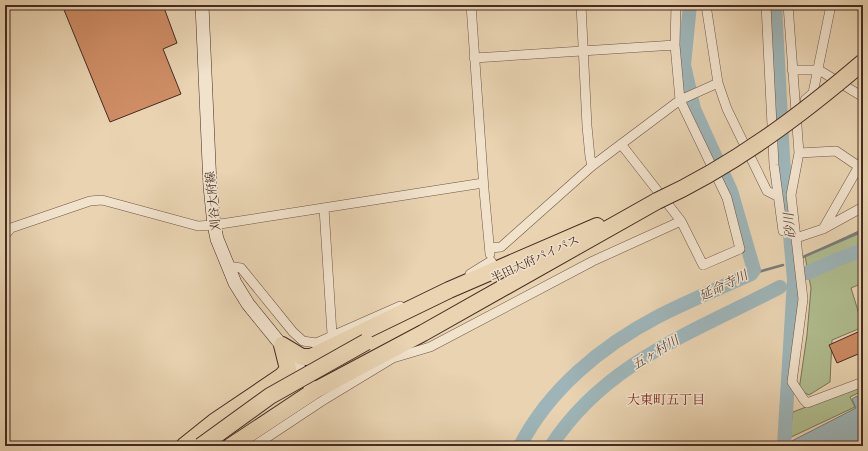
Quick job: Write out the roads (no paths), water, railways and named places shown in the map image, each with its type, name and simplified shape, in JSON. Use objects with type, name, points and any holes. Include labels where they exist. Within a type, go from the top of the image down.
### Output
[{"type":"highway","name":"半田大府パイパス","points":[[200,446],[270,396],[366,342],[433,307],[695,182],[780,129],[821,98],[863,62]]},
{"type":"highway","points":[[282,345],[302,357],[311,357],[449,290],[534,252],[658,200]]},
{"type":"highway","points":[[231,446],[314,391],[423,333],[658,200]]},
{"type":"highway","points":[[184,446],[214,422],[282,376],[288,369],[282,345]]},
{"type":"main road","name":"刈谷大府線","points":[[202,5],[207,131],[214,225],[227,266],[248,304],[282,345],[314,391]]},
{"type":"street","points":[[227,266],[241,268],[303,341],[316,343],[332,334],[458,281],[492,263],[483,183],[471,5]]},
{"type":"street","points":[[581,5],[587,126],[592,166]]},
{"type":"street","points":[[621,144],[681,221],[703,264],[740,249],[727,198],[680,99],[675,45],[676,5]]},
{"type":"street","points":[[706,5],[718,83],[726,109],[767,190],[778,196],[791,195]]},
{"type":"street","points":[[766,5],[774,165],[782,231]]},
{"type":"street","points":[[788,5],[799,153],[791,195],[803,299],[792,382],[804,400],[808,403],[863,382]]},
{"type":"street","points":[[796,109],[813,93],[819,70],[831,5]]},
{"type":"street","points":[[858,5],[863,8]]},
{"type":"street","points":[[474,58],[675,45]]},
{"type":"street","points":[[792,70],[819,70],[863,97]]},
{"type":"street","points":[[490,248],[501,247],[592,166],[680,99],[718,83]]},
{"type":"street","points":[[799,153],[836,151],[860,162],[823,229]]},
{"type":"street","points":[[5,235],[11,228],[80,204],[102,200],[198,226],[214,225],[483,183]]},
{"type":"street","points":[[796,238],[823,229],[863,207]]},
{"type":"street","points":[[324,208],[332,334]]},
{"type":"street","points":[[254,446],[322,401],[393,358],[430,347],[593,261],[681,221]]},
{"type":"street","points":[[503,295],[509,306]]},
{"type":"water","points":[[857,396],[863,407],[863,446],[782,446],[856,408],[852,399]]},
{"type":"waterway","name":"延命寺川","points":[[520,446],[532,425],[562,388],[579,371],[616,341],[657,317],[751,274],[754,270],[731,191],[694,109],[684,65],[690,5]]},
{"type":"waterway","name":"砂川","points":[[775,5],[783,157],[794,280],[784,446]]},
{"type":"waterway","points":[[803,257],[863,231]]},
{"type":"waterway","name":"五ヶ村川","points":[[807,273],[863,250]]},
{"type":"waterway","points":[[751,274],[783,265]]},
{"type":"waterway","name":"五ヶ村川","points":[[551,446],[573,417],[598,392],[625,370],[685,334],[780,287]]},
{"type":"district","name":"大東町五丁目","points":[[666,399]]}]
